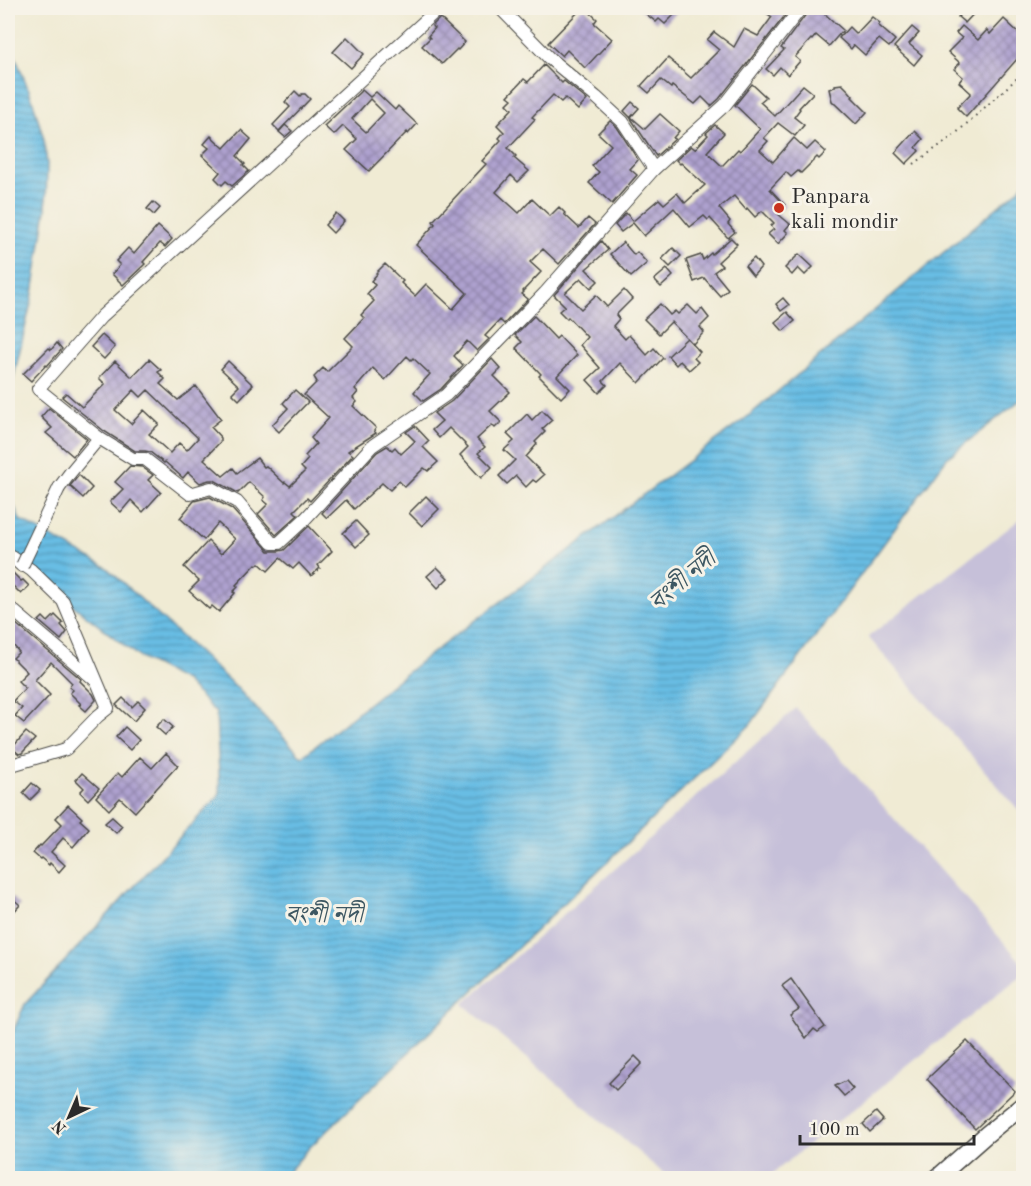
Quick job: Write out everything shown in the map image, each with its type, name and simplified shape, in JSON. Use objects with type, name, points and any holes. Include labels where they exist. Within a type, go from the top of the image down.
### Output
[{"type":"street","points":[[439,8],[101,317],[38,389],[99,438],[133,459],[145,459],[190,494],[211,488],[237,502],[273,543],[279,543],[305,519],[372,446],[446,395],[545,293],[654,169],[725,105],[801,8]]},
{"type":"street","points":[[500,8],[549,58],[623,122],[654,169]]},
{"type":"street","points":[[8,766],[66,749],[108,708],[63,601],[31,570],[12,557],[22,566],[59,488],[99,438]]},
{"type":"street","points":[[8,606],[95,681]]},
{"type":"street","points":[[937,1179],[1023,1104]]},
{"type":"path","points":[[914,164],[953,136],[1023,72]]},
{"type":"shaded area","points":[[1023,517],[1023,815],[868,637]]},
{"type":"shaded area","points":[[796,708],[1023,964],[1023,974],[767,1178],[669,1178],[463,1004]]},
{"type":"water","points":[[8,39],[32,98],[44,140],[47,164],[46,209],[33,294],[8,401]]},
{"type":"water","name":"বংশী নদী","points":[[1023,183],[1023,398],[947,458],[750,725],[310,1147],[283,1178],[8,1178],[8,1043],[25,1004],[220,794],[216,713],[185,681],[142,659],[8,555],[8,491],[20,520],[106,567],[238,689],[302,757],[420,662],[746,418],[1018,190]]},
{"type":"building","points":[[582,8],[597,19],[594,23],[612,39],[585,68],[567,50],[562,56],[548,43]]},
{"type":"building","points":[[639,8],[681,8],[665,24],[659,19],[656,22]]},
{"type":"building","points":[[759,8],[791,8],[711,106],[702,97],[695,104],[661,80],[649,93],[641,86],[668,58],[691,78],[719,50],[707,40],[714,32],[734,47],[744,29],[758,36],[772,17]]},
{"type":"building","points":[[809,8],[831,8],[825,14],[843,30],[829,46],[816,35],[795,57],[800,61],[788,75],[780,67],[773,75],[766,69],[784,50],[781,48]]},
{"type":"building","points":[[966,8],[979,8],[965,23],[958,17]]},
{"type":"building","points":[[872,17],[895,40],[889,47],[879,39],[865,55],[854,45],[851,49],[839,38],[849,27],[856,34]]},
{"type":"building","points":[[440,18],[465,42],[442,64],[422,46],[430,38],[428,36],[435,28],[432,26]]},
{"type":"building","points":[[1004,19],[1023,37],[1023,63],[1018,58],[966,117],[957,108],[971,93],[959,82],[963,77],[954,69],[960,63],[948,52],[962,38],[956,33],[962,26],[978,40],[987,30],[990,34]]},
{"type":"building","points":[[912,27],[919,33],[909,44],[922,55],[914,65],[894,47]]},
{"type":"building","points":[[347,37],[364,54],[351,68],[333,52]]},
{"type":"building","points":[[544,65],[562,83],[564,81],[587,100],[578,110],[565,98],[561,102],[553,95],[532,117],[535,119],[508,148],[516,156],[514,158],[529,171],[518,182],[511,175],[496,192],[519,213],[532,199],[550,216],[559,207],[579,228],[588,218],[595,224],[559,264],[543,249],[530,262],[541,272],[523,291],[522,294],[528,299],[504,324],[500,320],[485,336],[489,339],[477,351],[467,341],[454,356],[463,365],[441,389],[423,401],[414,392],[430,374],[413,358],[411,360],[407,356],[385,380],[373,368],[355,389],[358,392],[353,398],[357,402],[353,406],[376,428],[374,431],[376,433],[348,451],[353,455],[310,501],[307,498],[294,511],[298,515],[276,535],[258,514],[268,504],[263,500],[265,497],[249,482],[238,493],[214,480],[200,483],[188,472],[183,478],[150,452],[135,451],[104,431],[62,397],[66,393],[82,407],[105,384],[99,378],[115,361],[132,377],[149,359],[161,370],[158,372],[165,379],[160,384],[178,400],[196,386],[221,419],[211,427],[221,441],[204,459],[223,476],[233,468],[237,473],[257,458],[264,467],[266,466],[290,486],[305,471],[301,467],[308,459],[305,456],[316,444],[311,438],[329,418],[304,395],[317,382],[314,377],[323,368],[327,372],[353,346],[345,338],[364,318],[361,315],[374,301],[367,294],[375,285],[371,281],[376,273],[385,264],[415,296],[426,284],[453,309],[467,293],[416,245],[435,224],[433,221],[486,164],[482,161],[501,140],[499,138],[504,132],[497,125],[512,109],[507,104],[512,99],[508,96],[524,79],[528,82]],"holes":[[[134,390],[141,397],[148,390],[198,438],[187,450],[179,443],[170,453],[149,434],[159,424],[144,410],[131,424],[115,410]]]},
{"type":"building","points":[[752,84],[766,97],[760,102],[775,116],[803,85],[813,93],[794,117],[804,125],[795,136],[778,123],[764,138],[768,141],[760,150],[773,162],[794,138],[807,150],[815,142],[826,152],[819,159],[817,157],[801,173],[798,171],[791,177],[786,172],[770,189],[785,205],[778,214],[790,224],[785,230],[788,233],[778,244],[768,234],[774,229],[771,226],[774,223],[762,211],[755,217],[734,196],[719,208],[730,221],[728,224],[735,232],[728,238],[710,218],[708,220],[704,216],[690,227],[674,208],[644,236],[633,223],[621,232],[615,225],[626,213],[633,221],[659,199],[664,204],[677,193],[685,203],[705,185],[676,160],[691,146],[695,149],[715,125],[724,133],[707,152],[722,166],[738,149],[740,151],[760,129],[735,105]]},
{"type":"building","points":[[842,84],[867,112],[856,124],[832,101],[829,89]]},
{"type":"building","points":[[362,90],[370,97],[376,92],[395,110],[398,106],[417,124],[369,171],[346,150],[357,139],[343,126],[334,135],[324,126]],"holes":[[[370,99],[384,113],[366,132],[352,119]]]},
{"type":"building","points":[[295,91],[300,96],[305,94],[310,99],[279,131],[273,125],[290,107],[285,102]]},
{"type":"building","points":[[632,102],[639,108],[631,117],[645,129],[660,114],[679,131],[673,138],[675,139],[656,156],[624,111]]},
{"type":"building","points":[[610,121],[617,127],[638,160],[630,169],[637,175],[612,204],[589,183],[599,172],[592,166],[611,145],[598,133]]},
{"type":"building","points":[[285,125],[292,131],[285,137],[279,132]]},
{"type":"building","points":[[241,130],[251,139],[237,156],[249,171],[232,186],[226,181],[222,185],[215,178],[220,172],[202,155],[209,148],[204,144],[211,136],[224,148]]},
{"type":"building","points":[[915,131],[923,139],[916,147],[919,151],[906,164],[895,153]]},
{"type":"building","points":[[153,202],[160,208],[154,215],[147,209]]},
{"type":"building","points":[[336,213],[344,221],[333,233],[325,225]]},
{"type":"building","points":[[158,226],[172,239],[165,247],[160,243],[143,262],[145,264],[123,285],[112,274],[120,265],[116,261],[128,248],[134,254]]},
{"type":"building","points":[[731,238],[737,244],[718,262],[722,266],[714,272],[728,289],[720,296],[704,278],[694,282],[686,260],[701,255],[703,260]]},
{"type":"building","points":[[601,241],[608,250],[586,269],[598,281],[591,288],[581,278],[565,293],[581,309],[596,295],[607,307],[624,290],[632,299],[616,315],[619,319],[613,326],[625,339],[629,335],[647,355],[654,348],[663,358],[639,383],[620,363],[603,381],[607,385],[599,393],[587,380],[600,368],[580,345],[587,337],[559,311],[565,306],[554,295]]},
{"type":"building","points":[[623,242],[634,255],[637,252],[647,263],[631,277],[610,254]]},
{"type":"building","points":[[673,248],[681,256],[670,267],[662,259]]},
{"type":"building","points":[[799,254],[813,267],[805,275],[798,268],[792,275],[785,268]]},
{"type":"building","points":[[754,258],[761,267],[753,276],[745,266]]},
{"type":"building","points":[[667,269],[673,276],[661,287],[654,280]]},
{"type":"building","points":[[783,298],[789,305],[781,311],[776,304]]},
{"type":"building","points":[[660,304],[670,315],[675,311],[678,314],[688,305],[697,314],[702,309],[709,318],[700,327],[704,332],[693,344],[671,322],[659,334],[644,319]]},
{"type":"building","points":[[787,312],[795,321],[783,331],[775,322]]},
{"type":"building","points":[[534,316],[556,339],[559,336],[577,355],[557,376],[570,389],[561,398],[516,348],[522,342],[515,335]]},
{"type":"building","points":[[102,335],[115,347],[104,359],[91,347]]},
{"type":"building","points":[[687,338],[700,352],[694,358],[698,362],[689,370],[680,361],[676,365],[668,356]]},
{"type":"building","points":[[57,343],[62,349],[31,381],[23,374]]},
{"type":"building","points":[[492,359],[501,369],[494,376],[510,392],[490,411],[501,422],[495,428],[492,425],[477,439],[485,447],[478,453],[492,467],[481,478],[460,455],[468,447],[449,428],[439,438],[432,430],[442,421],[434,413],[452,401]]},
{"type":"building","points":[[228,361],[253,385],[239,400],[232,393],[239,386],[221,369]]},
{"type":"building","points":[[295,390],[308,402],[279,432],[272,425],[288,408],[283,403]]},
{"type":"building","points":[[49,408],[87,439],[73,456],[46,433],[52,428],[41,417]]},
{"type":"building","points":[[542,410],[552,420],[542,429],[545,432],[535,442],[537,444],[526,457],[544,475],[536,482],[533,480],[526,487],[516,476],[507,484],[499,476],[515,460],[504,450],[514,441],[507,434],[527,414],[532,420]]},
{"type":"building","points":[[415,426],[429,441],[423,447],[438,462],[428,471],[424,468],[405,487],[399,481],[390,490],[382,483],[354,509],[346,500],[327,518],[322,513],[377,452],[387,446],[392,450],[395,447],[401,454],[415,441],[406,432]]},
{"type":"building","points":[[130,466],[142,467],[153,475],[148,480],[161,492],[143,512],[131,500],[121,512],[110,502],[123,489],[115,482]]},
{"type":"building","points":[[79,475],[92,488],[83,498],[70,486]]},
{"type":"building","points":[[426,496],[439,509],[422,526],[409,513]]},
{"type":"building","points":[[210,497],[232,509],[269,551],[284,550],[309,526],[332,551],[311,576],[299,563],[293,569],[280,558],[268,571],[259,563],[256,564],[236,585],[238,587],[233,592],[235,593],[219,612],[212,606],[209,609],[189,591],[199,581],[184,567],[208,541],[221,554],[235,539],[218,523],[204,540],[180,518],[194,501]]},
{"type":"building","points":[[356,521],[369,535],[356,547],[343,533]]},
{"type":"building","points":[[437,567],[448,578],[438,588],[427,576]]},
{"type":"building","points":[[8,568],[29,586],[21,594],[8,581]]},
{"type":"building","points":[[55,615],[63,623],[61,625],[67,632],[61,640],[39,621],[43,617],[48,622]]},
{"type":"building","points":[[15,623],[81,679],[80,681],[96,700],[86,711],[70,693],[73,690],[69,687],[72,683],[51,662],[35,680],[50,695],[24,723],[15,716],[22,708],[13,701],[25,688],[18,681],[27,672],[13,658],[19,652],[8,639],[8,632]]},
{"type":"building","points":[[123,698],[132,707],[138,701],[145,708],[134,721],[116,705]]},
{"type":"building","points":[[164,719],[173,727],[165,735],[156,727]]},
{"type":"building","points":[[125,727],[139,740],[130,750],[116,737]]},
{"type":"building","points":[[26,732],[35,739],[19,754],[12,748]]},
{"type":"building","points":[[166,753],[178,765],[135,812],[120,798],[109,810],[96,797],[118,773],[122,777],[140,757],[152,768]]},
{"type":"building","points":[[82,773],[99,788],[88,800],[80,792],[84,788],[76,780]]},
{"type":"building","points":[[32,783],[40,790],[30,800],[23,793]]},
{"type":"building","points":[[68,805],[89,828],[73,847],[63,838],[51,852],[65,865],[59,872],[50,863],[49,865],[33,853],[62,824],[56,818]]},
{"type":"building","points":[[112,817],[122,826],[116,833],[105,823]]},
{"type":"building","points":[[8,894],[20,905],[8,918]]},
{"type":"building","points":[[791,979],[825,1027],[818,1032],[814,1029],[806,1038],[790,1015],[799,1009],[782,986]]},
{"type":"building","points":[[967,1041],[1015,1091],[975,1129],[927,1079]]},
{"type":"building","points":[[635,1056],[642,1063],[616,1090],[609,1083]]},
{"type":"building","points":[[846,1081],[853,1089],[844,1096],[835,1086]]},
{"type":"building","points":[[876,1112],[883,1120],[870,1132],[863,1124]]},
{"type":"place","name":"Panpara kali mondir","points":[[779,208]]}]
